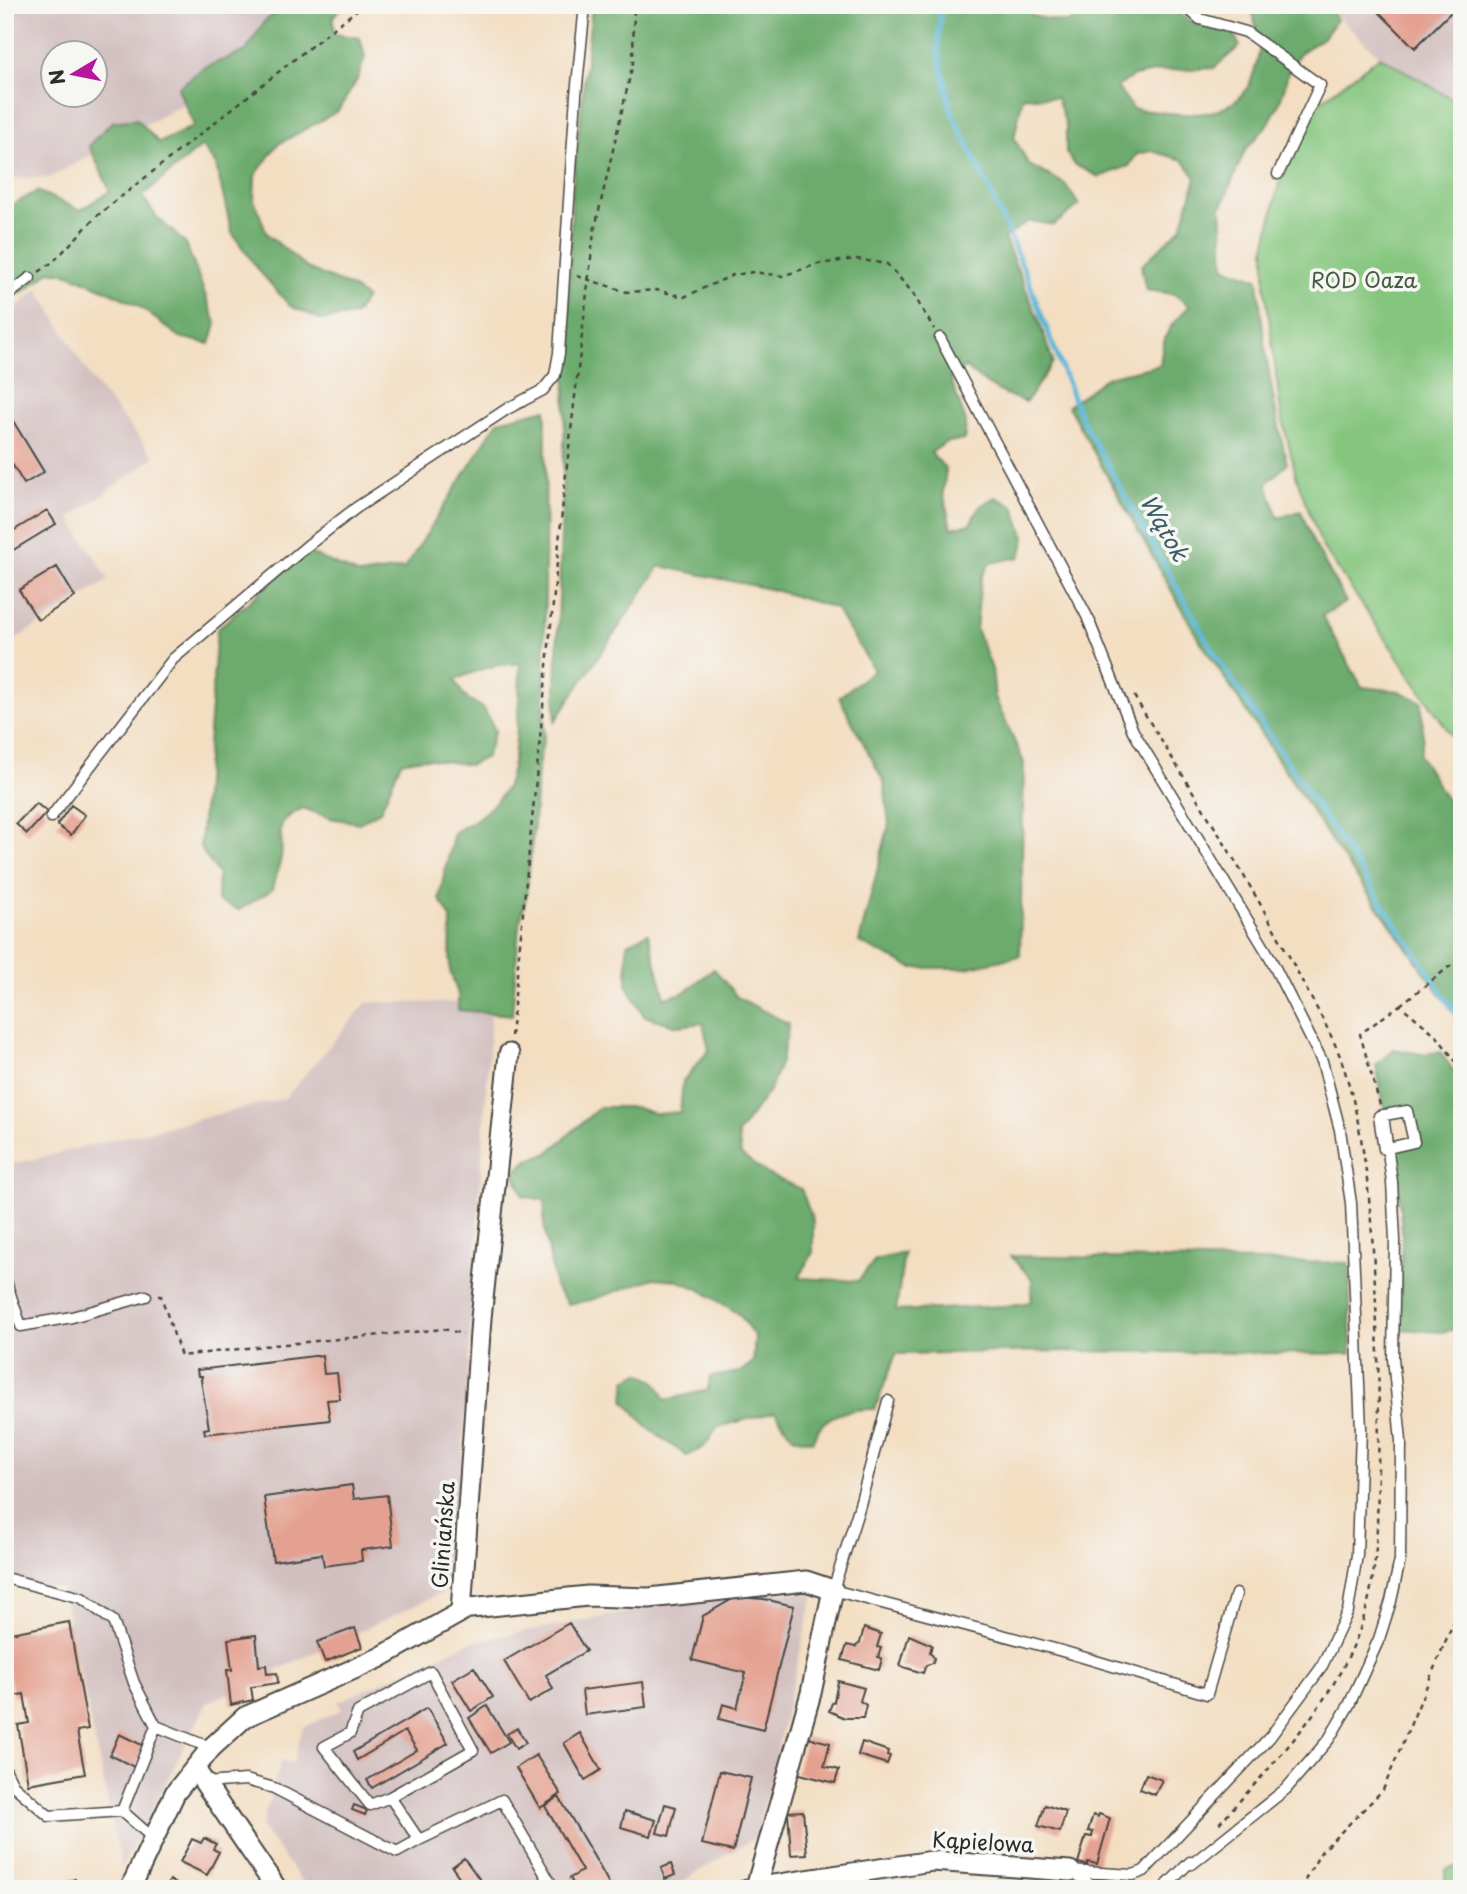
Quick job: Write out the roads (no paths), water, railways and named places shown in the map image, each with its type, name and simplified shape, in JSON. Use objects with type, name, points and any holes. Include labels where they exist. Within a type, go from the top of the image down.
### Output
[{"type":"street","name":"Gliniańska","points":[[131,1889],[175,1793],[200,1776],[211,1748],[245,1717],[379,1658],[461,1612],[480,1338],[509,1054]]},
{"type":"street","points":[[461,1609],[588,1595],[649,1598],[806,1581],[833,1590],[811,1693],[752,1888]]},
{"type":"street","points":[[200,1776],[277,1889]]},
{"type":"street","name":"Kąpielowa","points":[[752,1888],[932,1861],[1070,1871]]},
{"type":"lane","points":[[51,817],[173,659],[356,508],[507,409],[543,390],[555,374],[559,353],[575,109],[585,5]]},
{"type":"lane","points":[[1184,5],[1200,19],[1247,32],[1320,85],[1278,174]]},
{"type":"lane","points":[[5,297],[30,278]]},
{"type":"lane","name":"Kąpielowa","points":[[940,338],[1108,656],[1133,731],[1268,954],[1322,1061],[1340,1130],[1351,1203],[1361,1429],[1357,1555],[1348,1611],[1321,1668],[1270,1737],[1144,1871],[1133,1875],[1070,1871]]},
{"type":"lane","points":[[1407,1111],[1414,1142],[1388,1149],[1384,1149],[1380,1116],[1407,1111]]},
{"type":"lane","points":[[1164,1888],[1190,1858],[1192,1864],[1286,1788],[1329,1739],[1349,1705],[1380,1640],[1399,1560],[1401,1441],[1394,1359],[1395,1240],[1388,1149]]},
{"type":"lane","points":[[5,1279],[21,1326],[72,1317],[146,1296]]},
{"type":"lane","points":[[888,1401],[833,1590],[1062,1651],[1207,1695],[1236,1594]]},
{"type":"lane","points":[[5,1578],[82,1598],[113,1621],[134,1683],[156,1726],[211,1748]]},
{"type":"lane","points":[[431,1672],[473,1750],[390,1797],[370,1805],[324,1747],[350,1733],[358,1712],[431,1672]]},
{"type":"lane","points":[[122,1811],[156,1726]]},
{"type":"lane","points":[[5,1769],[13,1785],[49,1816],[122,1811],[154,1839]]},
{"type":"lane","points":[[200,1776],[246,1780],[274,1788],[397,1852],[502,1800],[554,1889]]},
{"type":"lane","points":[[390,1797],[419,1840]]},
{"type":"lane","points":[[1070,1871],[1097,1889]]},
{"type":"waterway","name":"Wątok","points":[[941,5],[938,49],[952,113],[988,186],[1025,272],[1081,418],[1216,656],[1462,1022]]},
{"type":"park label","name":"ROD Oaza","points":[[1364,281]]}]
